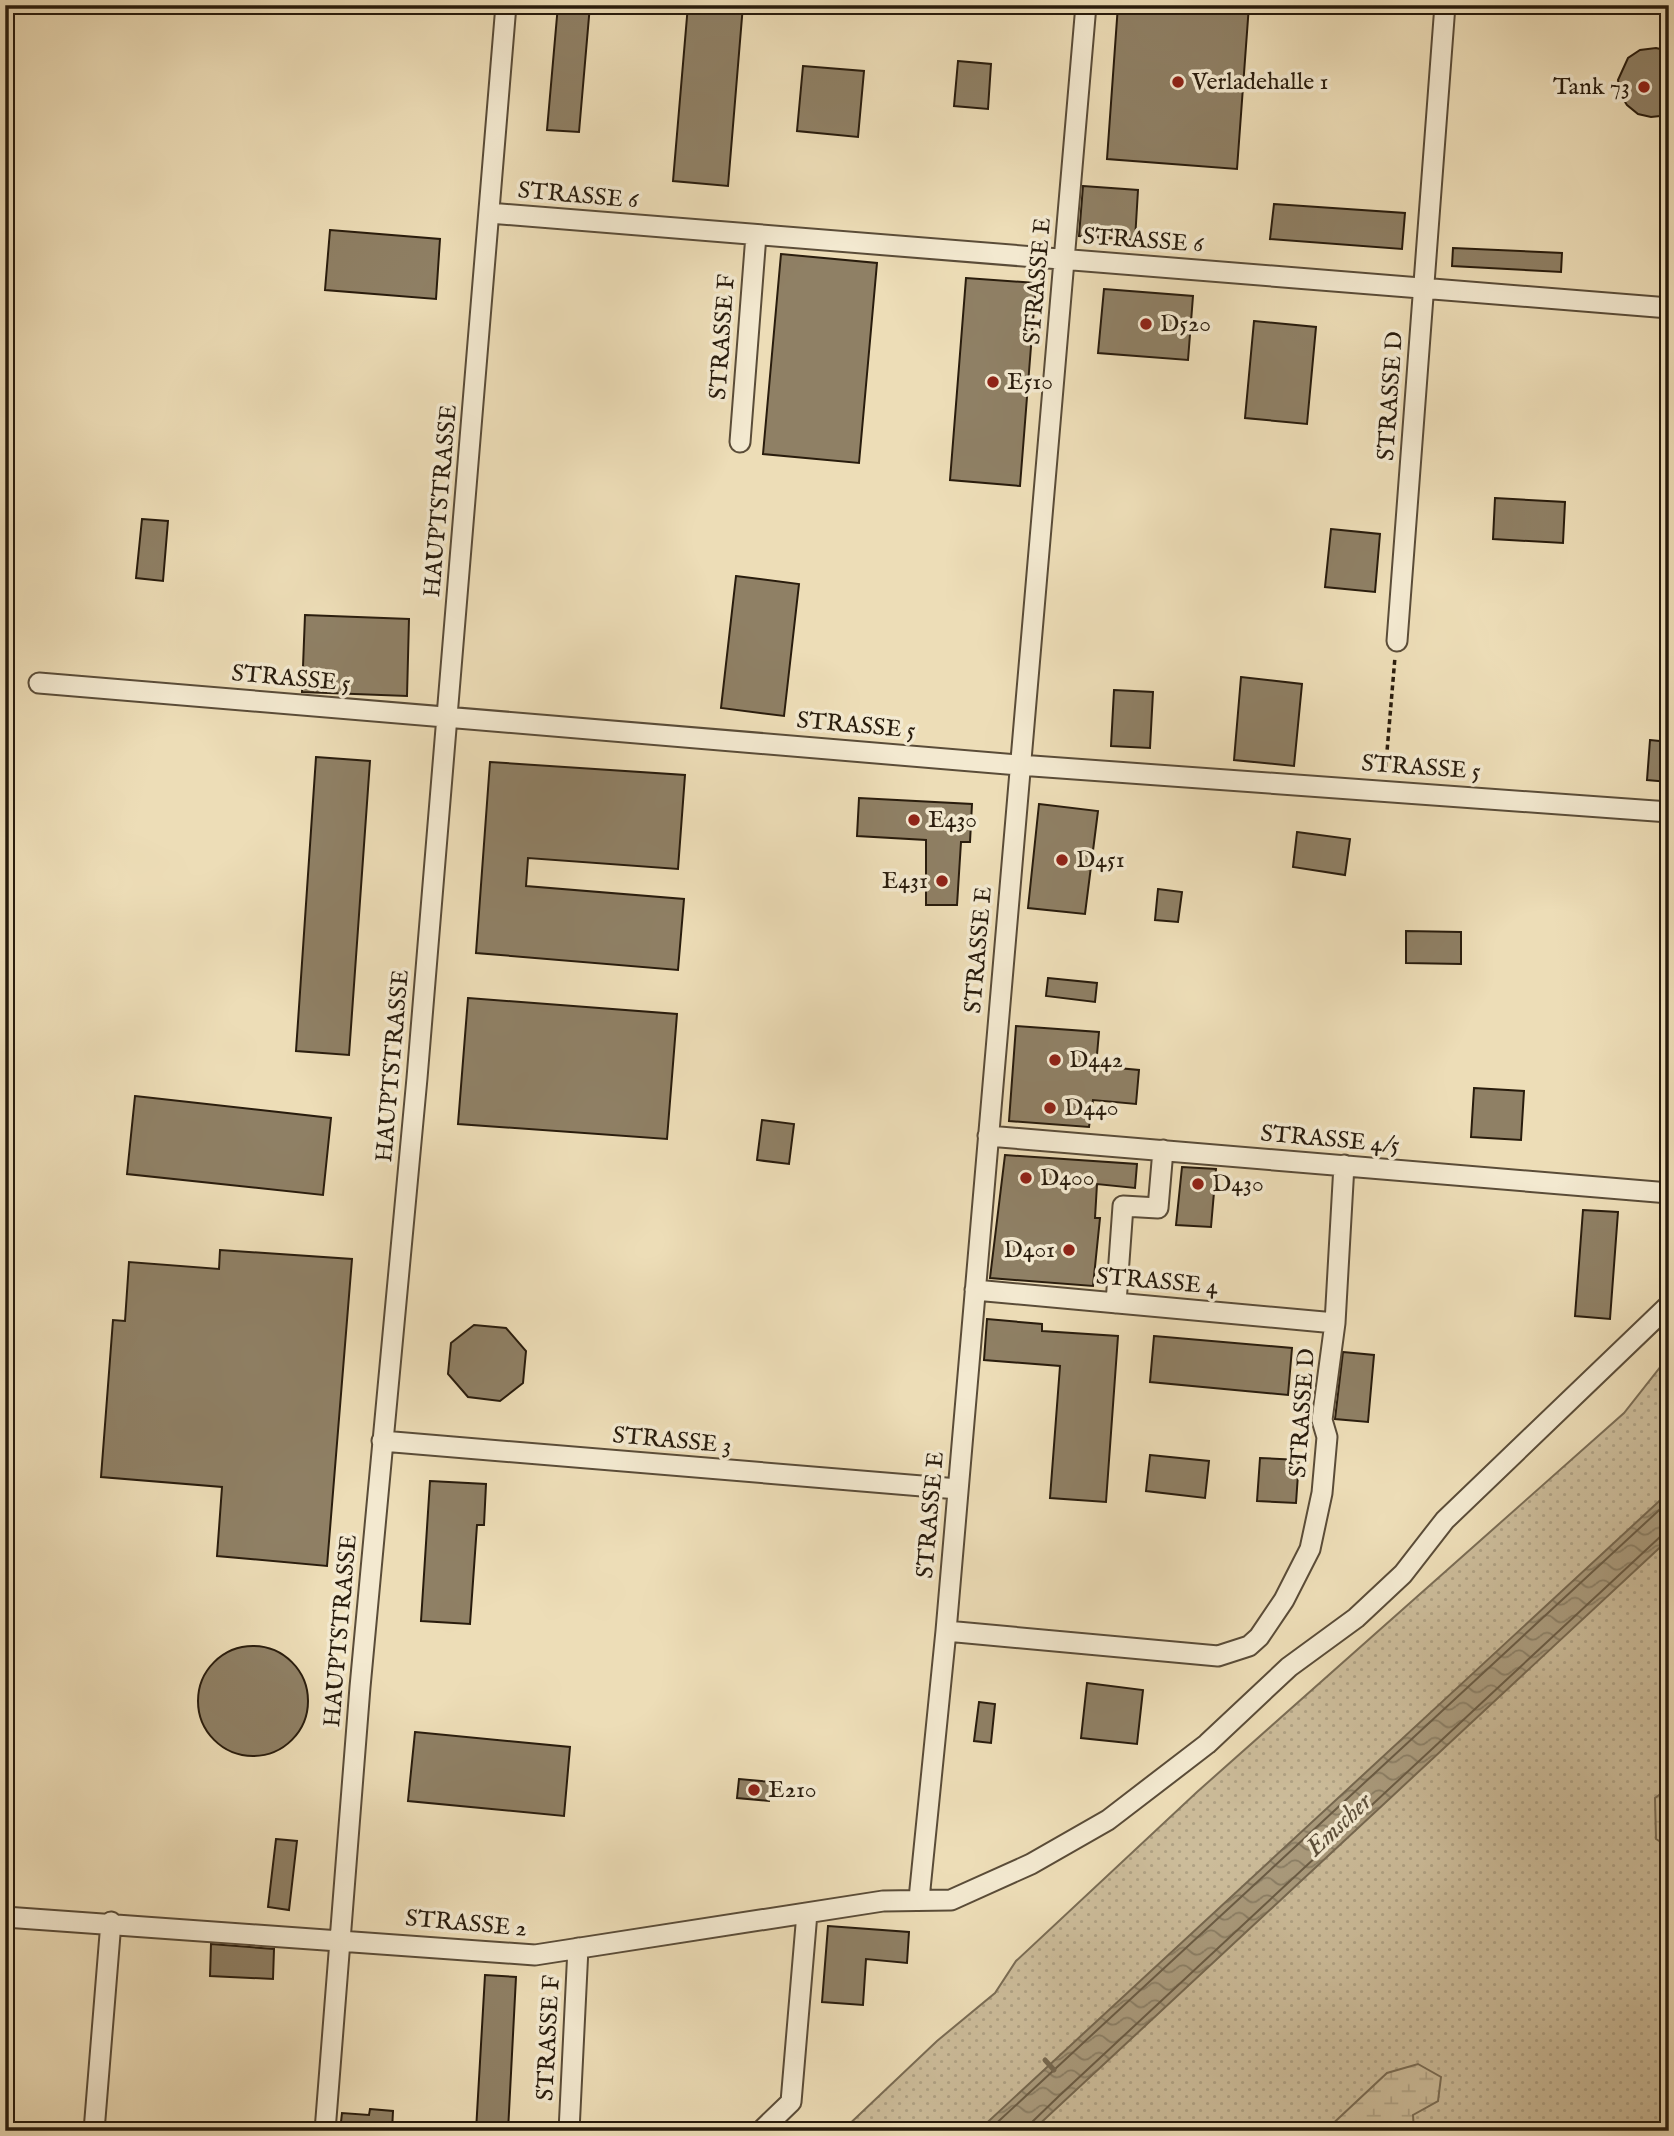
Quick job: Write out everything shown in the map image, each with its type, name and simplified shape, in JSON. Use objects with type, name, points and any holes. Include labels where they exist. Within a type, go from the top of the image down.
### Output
[{"type":"lane","name":"HAUPTSTRASSE","points":[[325,2131],[382,1441],[448,716],[506,5]]},
{"type":"lane","name":"STRASSE E","points":[[919,1899],[946,1631],[1086,5]]},
{"type":"lane","name":"STRASSE D","points":[[1397,641],[1445,5]]},
{"type":"lane","name":"STRASSE 6","points":[[489,213],[1423,286],[1669,308]]},
{"type":"lane","name":"STRASSE F","points":[[740,442],[756,235]]},
{"type":"lane","name":"STRASSE 5","points":[[39,683],[1019,765],[1669,812]]},
{"type":"lane","name":"STRASSE 4/5","points":[[988,1136],[1669,1193]]},
{"type":"lane","points":[[1116,1303],[1122,1206],[1158,1208],[1163,1150]]},
{"type":"lane","name":"STRASSE D","points":[[946,1631],[1218,1656],[1249,1646],[1259,1637],[1284,1600],[1310,1549],[1322,1493],[1327,1437],[1322,1420],[1335,1322],[1344,1165]]},
{"type":"lane","name":"STRASSE 4","points":[[975,1290],[1335,1322]]},
{"type":"lane","name":"STRASSE 2","points":[[5,1917],[111,1922],[535,1955],[807,1913],[919,1899],[951,1900],[1031,1864],[1108,1820],[1207,1744],[1289,1667],[1356,1618],[1403,1574],[1445,1520],[1669,1305]]},
{"type":"lane","name":"STRASSE 3","points":[[382,1441],[958,1489]]},
{"type":"lane","points":[[761,2131],[791,2102],[807,1913]]},
{"type":"lane","points":[[94,2131],[111,1922]]},
{"type":"lane","name":"STRASSE F","points":[[569,2131],[578,1948]]},
{"type":"path","points":[[1384,790],[1397,641]]},
{"type":"green space","points":[[1669,1356],[1669,2131],[842,2131],[937,2041],[995,1993],[1016,1961],[1197,1792],[1624,1413]]},
{"type":"green space","points":[[1669,1788],[1669,1847],[1656,1839],[1655,1798]]},
{"type":"green space","points":[[1418,2064],[1441,2077],[1438,2101],[1413,2115],[1414,2131],[1325,2131],[1387,2073]]},
{"type":"water","name":"Emscher","points":[[1669,1492],[1669,1539],[1032,2131],[978,2131]]},
{"type":"building","points":[[558,5],[590,5],[579,132],[547,130]]},
{"type":"building","points":[[688,5],[743,5],[728,186],[673,181]]},
{"type":"building","name":"Verladehalle 1","points":[[1118,5],[1249,5],[1237,169],[1107,159]]},
{"type":"building","name":"Tank 73","points":[[1656,48],[1669,51],[1669,115],[1651,117],[1638,114],[1627,105],[1620,94],[1618,80],[1628,58],[1640,50]]},
{"type":"building","points":[[958,61],[991,64],[988,109],[954,106]]},
{"type":"building","points":[[803,66],[864,71],[858,137],[797,131]]},
{"type":"building","points":[[1083,186],[1138,190],[1135,240],[1079,236]]},
{"type":"building","points":[[1274,204],[1405,213],[1402,249],[1270,239]]},
{"type":"building","points":[[330,230],[440,239],[436,299],[325,290]]},
{"type":"building","points":[[1453,248],[1562,253],[1561,272],[1452,266]]},
{"type":"building","points":[[781,254],[877,263],[859,463],[763,454]]},
{"type":"building","name":"E510","points":[[966,278],[1036,283],[1020,486],[950,480]]},
{"type":"building","name":"D520","points":[[1104,289],[1193,296],[1188,360],[1098,353]]},
{"type":"building","points":[[1254,321],[1316,327],[1307,424],[1245,418]]},
{"type":"building","points":[[1495,498],[1565,502],[1563,543],[1493,539]]},
{"type":"building","points":[[142,519],[168,521],[163,581],[136,578]]},
{"type":"building","points":[[1331,529],[1380,534],[1375,592],[1325,587]]},
{"type":"building","points":[[736,576],[799,584],[784,716],[721,708]]},
{"type":"building","points":[[305,615],[409,619],[407,696],[302,692]]},
{"type":"building","points":[[1241,677],[1302,684],[1294,766],[1234,760]]},
{"type":"building","points":[[1114,690],[1153,692],[1150,748],[1111,746]]},
{"type":"building","points":[[1650,740],[1669,742],[1669,782],[1647,780]]},
{"type":"building","points":[[316,757],[370,761],[349,1055],[296,1051]]},
{"type":"building","points":[[490,762],[685,775],[678,869],[528,858],[526,886],[684,899],[678,970],[476,953]]},
{"type":"building","name":"E430","points":[[859,798],[972,804],[970,842],[961,842],[957,905],[926,905],[926,840],[857,836]]},
{"type":"building","name":"D451","points":[[1039,804],[1098,811],[1085,914],[1028,908]]},
{"type":"building","points":[[1297,832],[1350,839],[1345,875],[1293,867]]},
{"type":"building","points":[[1158,889],[1182,892],[1178,922],[1155,920]]},
{"type":"building","points":[[1406,931],[1461,932],[1461,964],[1406,963]]},
{"type":"building","points":[[1048,978],[1097,983],[1095,1002],[1046,996]]},
{"type":"building","points":[[468,998],[677,1014],[667,1139],[458,1124]]},
{"type":"building","points":[[1016,1026],[1099,1032],[1096,1066],[1139,1070],[1136,1104],[1093,1100],[1089,1127],[1009,1121]]},
{"type":"building","points":[[1474,1088],[1524,1091],[1521,1140],[1471,1137]]},
{"type":"building","points":[[135,1096],[331,1118],[323,1195],[127,1174]]},
{"type":"building","points":[[762,1120],[794,1124],[789,1164],[757,1160]]},
{"type":"building","points":[[1005,1155],[1137,1164],[1135,1188],[1097,1184],[1095,1218],[1100,1218],[1093,1286],[990,1278]]},
{"type":"building","name":"D430","points":[[1182,1167],[1216,1169],[1211,1227],[1176,1225]]},
{"type":"building","points":[[1583,1210],[1618,1212],[1610,1319],[1575,1316]]},
{"type":"building","points":[[220,1250],[352,1259],[327,1566],[217,1556],[222,1487],[101,1477],[113,1320],[125,1321],[129,1262],[219,1269]]},
{"type":"building","points":[[987,1319],[1042,1324],[1042,1331],[1118,1336],[1106,1502],[1050,1498],[1060,1366],[984,1360]]},
{"type":"building","points":[[474,1325],[506,1328],[526,1351],[523,1383],[500,1401],[468,1397],[448,1374],[451,1343]]},
{"type":"building","points":[[1154,1336],[1292,1348],[1288,1395],[1150,1382]]},
{"type":"building","points":[[1343,1352],[1374,1355],[1368,1422],[1335,1419]]},
{"type":"building","points":[[1150,1455],[1209,1461],[1205,1498],[1146,1491]]},
{"type":"building","points":[[1260,1458],[1299,1460],[1296,1503],[1257,1501]]},
{"type":"building","points":[[430,1481],[486,1484],[484,1525],[477,1525],[470,1624],[421,1621]]},
{"type":"building","points":[[253,1646],[274,1650],[292,1662],[304,1680],[308,1701],[304,1722],[292,1740],[274,1752],[253,1756],[232,1752],[214,1740],[202,1722],[198,1701],[202,1680],[214,1662],[232,1650]]},
{"type":"building","points":[[1087,1683],[1143,1690],[1137,1744],[1081,1738]]},
{"type":"building","points":[[979,1702],[995,1704],[991,1743],[974,1741]]},
{"type":"building","points":[[415,1732],[570,1747],[564,1816],[408,1801]]},
{"type":"building","name":"E210","points":[[739,1779],[771,1782],[769,1801],[737,1798]]},
{"type":"building","points":[[276,1839],[297,1841],[289,1910],[268,1907]]},
{"type":"building","points":[[828,1926],[909,1932],[907,1963],[866,1959],[863,2005],[822,2002]]},
{"type":"building","points":[[211,1944],[274,1949],[273,1979],[210,1976]]},
{"type":"building","points":[[485,1975],[516,1977],[508,2131],[476,2131]]},
{"type":"building","points":[[370,2109],[393,2111],[392,2131],[340,2131],[342,2113],[369,2115]]},
{"type":"waterway","points":[[1045,2060],[1054,2070]]},
{"type":"place","name":"Verladehalle 1","points":[[1178,82]]},
{"type":"place","name":"Tank 73","points":[[1644,87]]},
{"type":"place","name":"D520","points":[[1146,324]]},
{"type":"place","name":"E510","points":[[993,382]]},
{"type":"place","name":"E430","points":[[914,820]]},
{"type":"place","name":"D451","points":[[1062,860]]},
{"type":"place","name":"E431","points":[[942,881]]},
{"type":"place","name":"D442","points":[[1055,1060]]},
{"type":"place","name":"D440","points":[[1050,1108]]},
{"type":"place","name":"D400","points":[[1026,1178]]},
{"type":"place","name":"D430","points":[[1198,1184]]},
{"type":"place","name":"D401","points":[[1069,1250]]},
{"type":"place","name":"E210","points":[[754,1790]]}]
